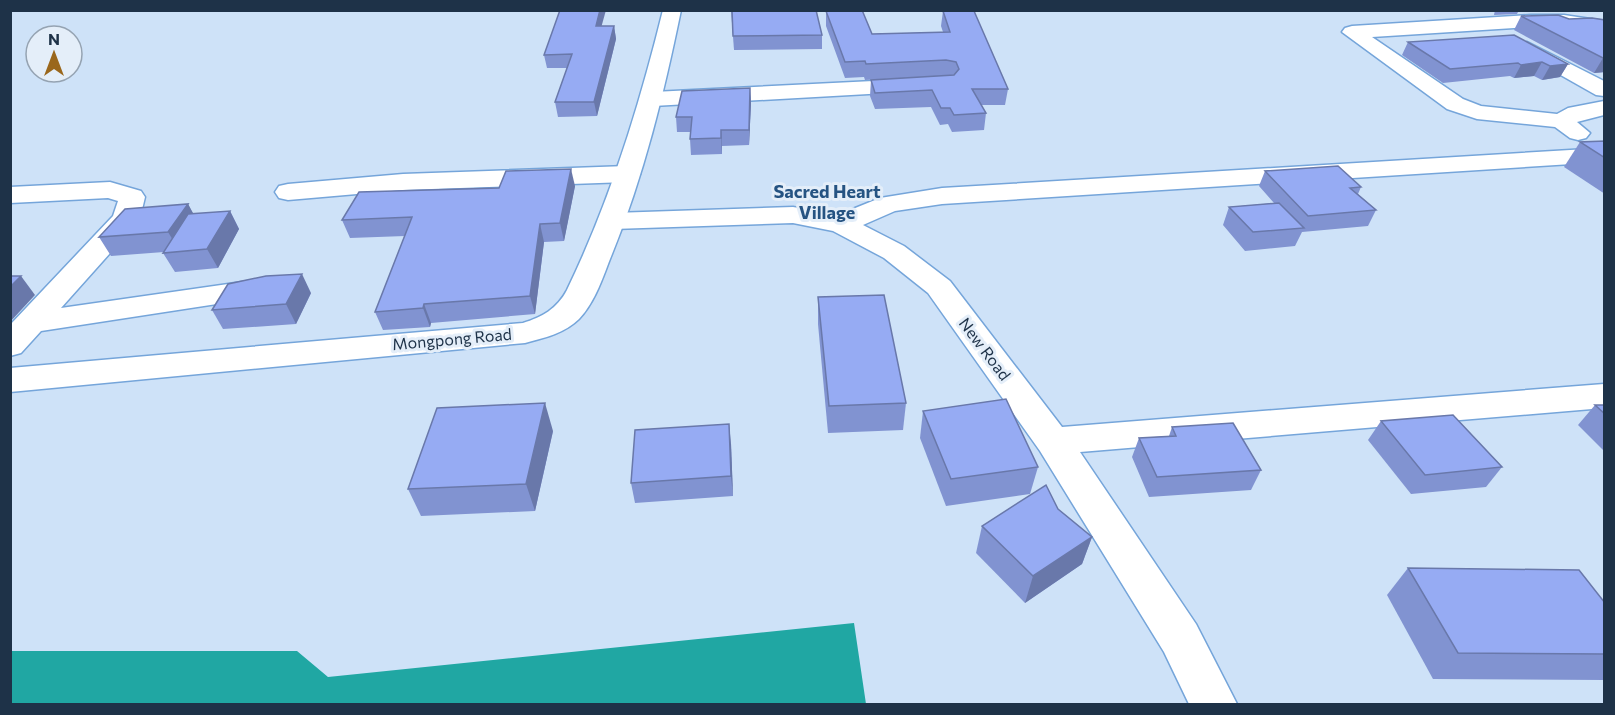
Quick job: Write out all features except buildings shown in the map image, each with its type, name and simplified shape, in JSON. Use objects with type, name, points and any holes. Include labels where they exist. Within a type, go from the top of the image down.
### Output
[{"type":"street","name":"Mongpong Road","points":[[10,380],[525,333],[551,325],[566,314],[578,299],[613,221],[653,99],[672,10]]},
{"type":"street","points":[[1605,27],[1553,21],[1352,32],[1455,104],[1477,112],[1561,121],[1605,153]]},
{"type":"street","points":[[1485,25],[1605,90]]},
{"type":"street","points":[[653,99],[933,85]]},
{"type":"street","points":[[1561,121],[1576,113],[1605,108]]},
{"type":"street","points":[[841,224],[889,204],[942,196],[1605,153]]},
{"type":"street","points":[[288,192],[426,181],[627,174]]},
{"type":"street","points":[[10,195],[110,190],[132,197],[126,218],[10,345]]},
{"type":"street","name":"New Road","points":[[613,221],[793,215],[841,224],[894,252],[939,287],[1053,441],[1180,638],[1213,705]]},
{"type":"street","points":[[33,322],[263,288]]},
{"type":"street","points":[[1053,441],[1605,396]]},
{"type":"shaded area","points":[[854,623],[866,704],[11,704],[11,651],[297,651],[328,677]]},
{"type":"district","name":"Sacred Heart Village","points":[[827,202]]}]
